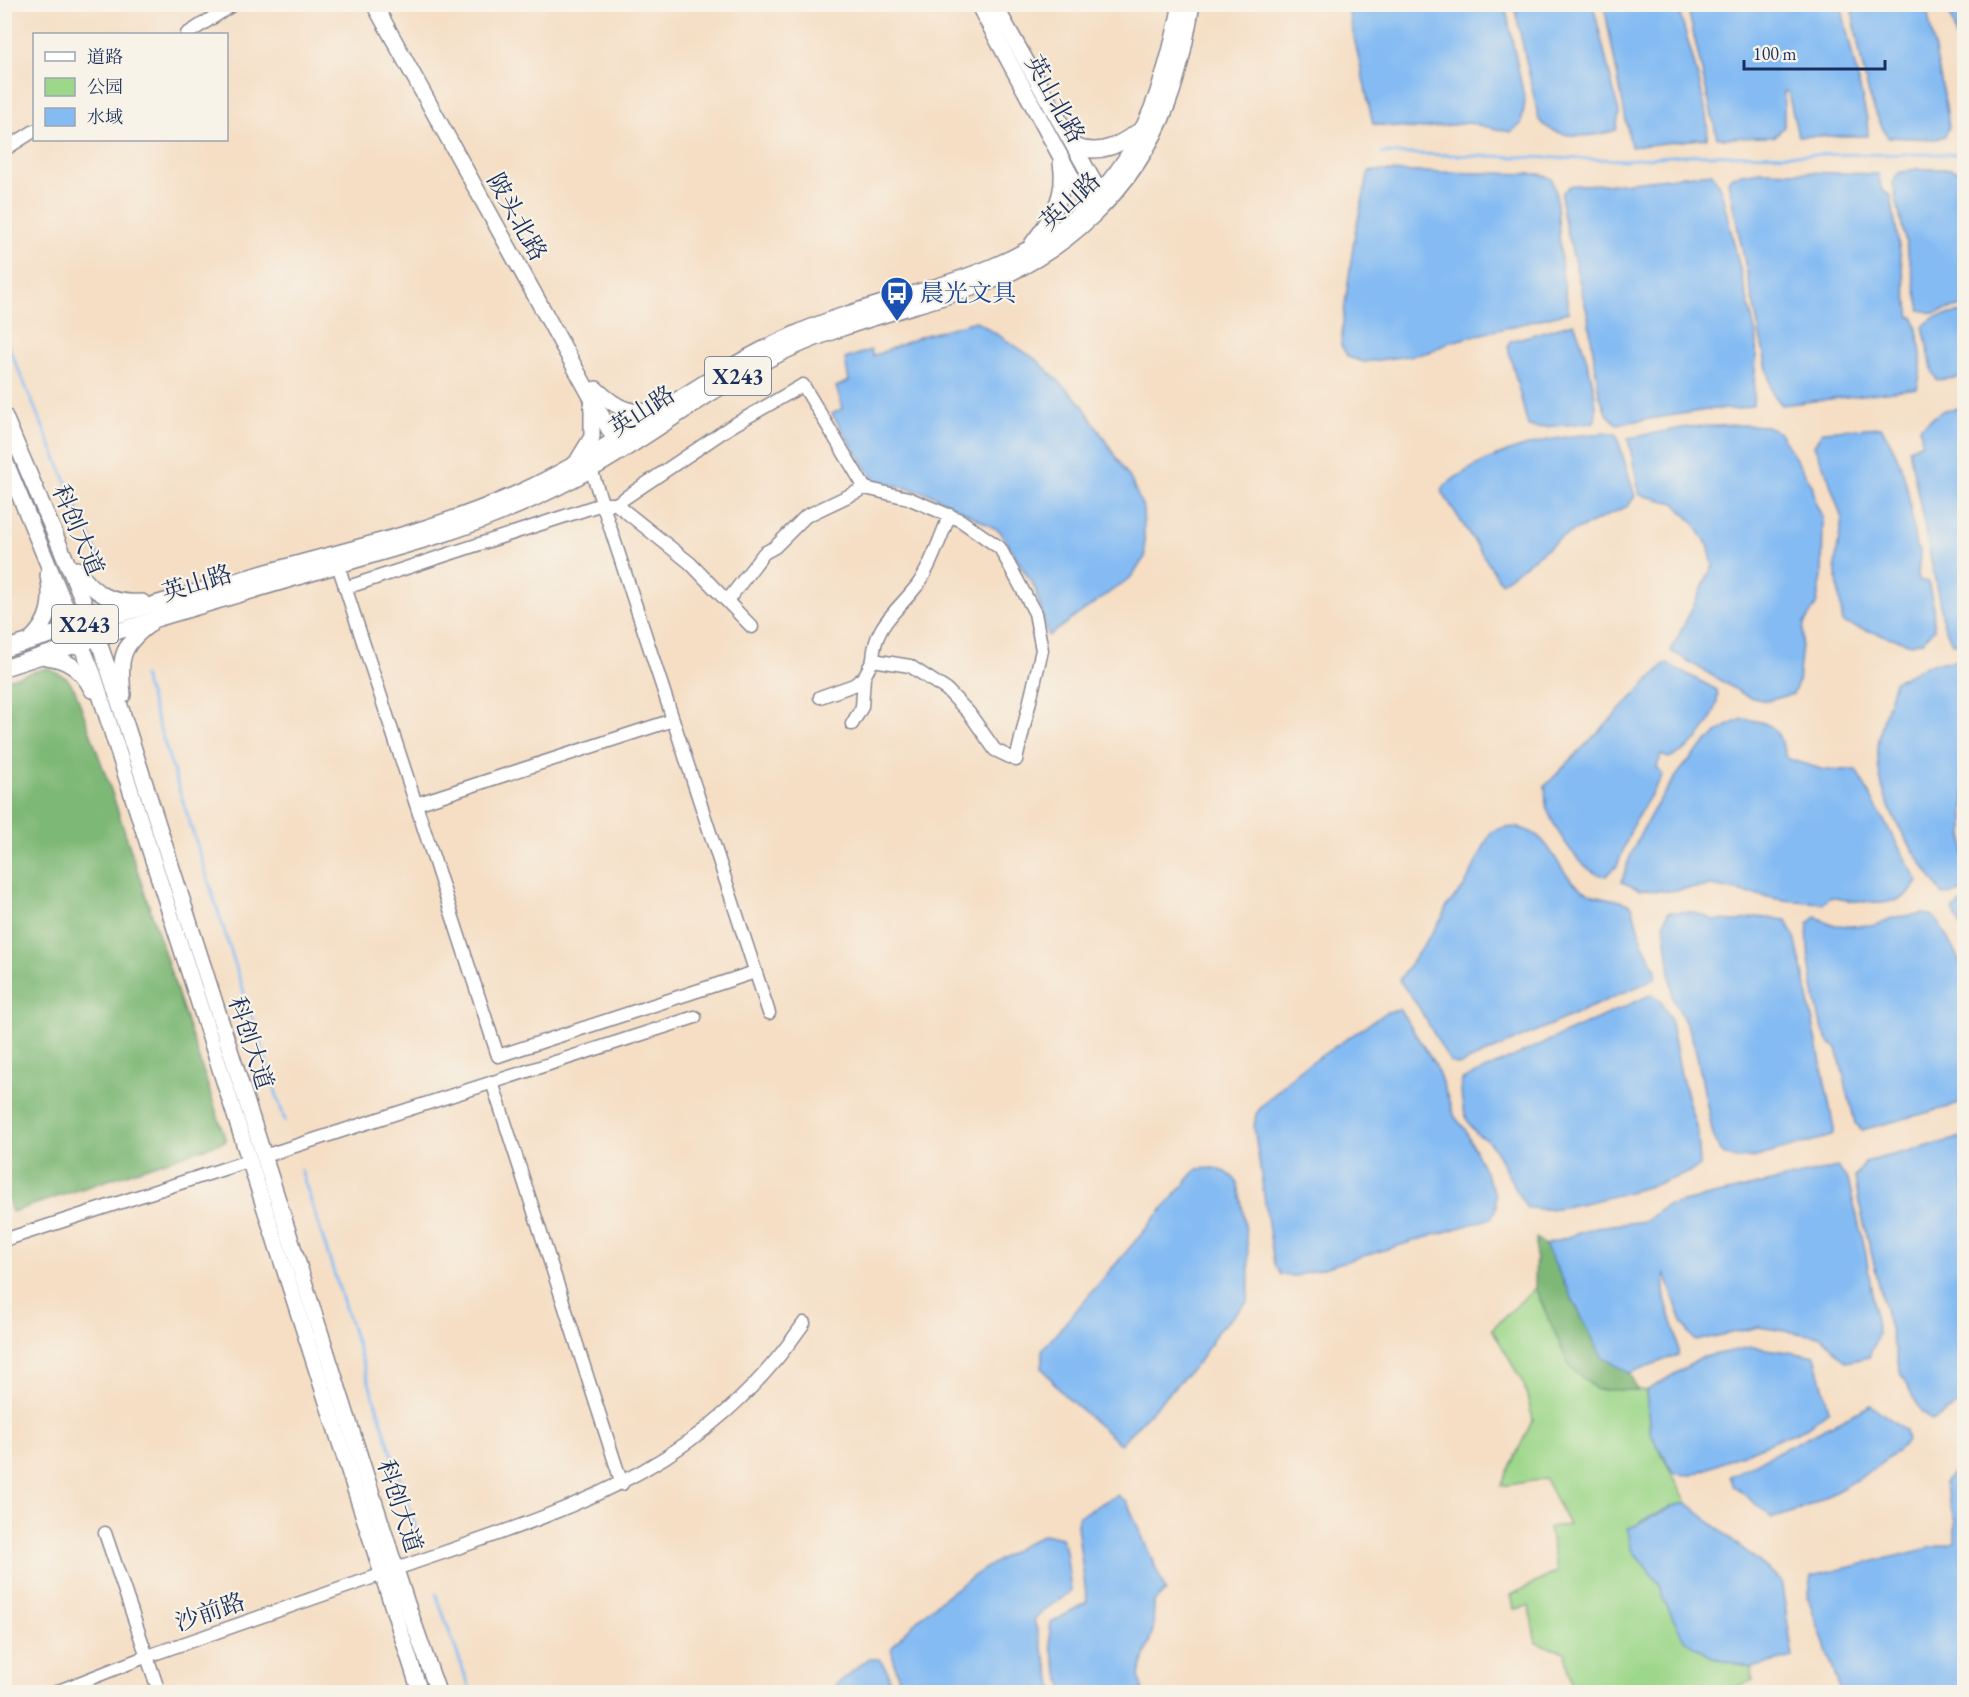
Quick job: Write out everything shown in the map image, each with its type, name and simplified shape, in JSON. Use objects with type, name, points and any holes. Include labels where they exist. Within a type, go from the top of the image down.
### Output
[{"type":"main road","name":"陂头北路","points":[[374,4],[593,391]]},
{"type":"main road","name":"陂头北路","points":[[383,4],[622,444]]},
{"type":"main road","name":"英山北路","points":[[978,4],[1090,210]]},
{"type":"main road","name":"英山北路","points":[[994,4],[1103,197]]},
{"type":"main road","name":"英山路","points":[[1103,197],[1145,128],[1166,73],[1181,4]]},
{"type":"main road","name":"英山路","points":[[4,649],[165,600],[443,522],[515,495],[622,444],[772,357],[844,327],[1003,276],[1056,246],[1140,159],[1167,105],[1177,76],[1192,4]]},
{"type":"main road","points":[[1074,146],[1091,151],[1110,149],[1145,128]]},
{"type":"main road","points":[[1025,253],[1050,221],[1061,198],[1063,183],[1060,154]]},
{"type":"main road","name":"英山路","points":[[4,668],[159,618],[485,519],[545,493],[591,469],[675,403],[741,361],[793,335],[840,316],[972,276],[1025,253],[1090,210]]},
{"type":"main road","points":[[593,391],[629,412],[649,412],[675,403]]},
{"type":"main road","points":[[566,470],[582,456],[592,437],[593,391]]},
{"type":"main road","name":"科创大道","points":[[4,415],[98,638],[396,1569],[438,1692]]},
{"type":"main road","name":"科创大道","points":[[4,458],[82,644],[380,1575],[420,1692]]},
{"type":"main road","points":[[59,543],[88,584],[100,595],[123,602],[165,600]]},
{"type":"main road","points":[[27,642],[43,626],[51,604],[51,589],[43,549]]},
{"type":"main road","points":[[126,725],[121,668],[123,656],[132,639],[159,618]]},
{"type":"main road","points":[[40,658],[64,661],[82,674],[110,730]]},
{"type":"street","points":[[189,33],[234,4]]},
{"type":"street","points":[[4,150],[33,132]]},
{"type":"street","points":[[345,588],[602,504],[616,504],[730,427],[803,385],[865,488]]},
{"type":"street","points":[[591,469],[769,1013]]},
{"type":"street","points":[[728,600],[764,553],[775,547],[806,516],[865,488],[908,498],[950,515],[1000,548],[1035,613],[1042,650],[1016,760],[995,750],[969,712],[946,690],[910,666],[873,660]]},
{"type":"street","points":[[616,504],[690,563],[752,627]]},
{"type":"street","points":[[820,697],[854,685],[864,676],[873,660],[873,642],[894,610],[920,582],[950,515]]},
{"type":"street","points":[[338,565],[498,1056],[755,972]]},
{"type":"street","points":[[852,724],[862,707],[864,676]]},
{"type":"street","points":[[416,804],[673,720]]},
{"type":"street","points":[[264,1156],[694,1017]]},
{"type":"street","points":[[492,1082],[622,1484]]},
{"type":"street","points":[[4,1240],[248,1161]]},
{"type":"street","points":[[396,1569],[575,1504],[622,1484],[665,1460],[723,1416],[764,1375],[804,1323]]},
{"type":"street","points":[[105,1533],[145,1657],[159,1692]]},
{"type":"street","name":"沙前路","points":[[56,1692],[145,1657],[380,1575]]},
{"type":"green space","points":[[47,668],[67,678],[75,690],[112,793],[226,1141],[12,1212],[4,1188],[5,680]]},
{"type":"green space","points":[[1536,1238],[1545,1245],[1602,1357],[1629,1373],[1638,1390],[1597,1390],[1570,1367],[1535,1288]]},
{"type":"green space","points":[[1535,1288],[1570,1367],[1597,1390],[1626,1388],[1646,1391],[1650,1432],[1687,1503],[1676,1505],[1641,1521],[1631,1548],[1661,1586],[1662,1596],[1710,1656],[1751,1668],[1753,1680],[1725,1692],[1573,1692],[1565,1652],[1536,1643],[1529,1606],[1514,1609],[1511,1595],[1557,1572],[1549,1528],[1569,1525],[1545,1479],[1501,1486],[1533,1419],[1524,1385],[1492,1329]]},
{"type":"water","points":[[1347,5],[1505,5],[1525,102],[1521,124],[1511,132],[1469,123],[1414,129],[1373,124]]},
{"type":"water","points":[[1514,5],[1593,5],[1619,113],[1616,130],[1597,135],[1575,136],[1555,131],[1539,120]]},
{"type":"water","points":[[1604,5],[1677,5],[1702,93],[1706,112],[1707,138],[1631,147]]},
{"type":"water","points":[[1687,5],[1841,5],[1867,119],[1868,136],[1798,136],[1788,92],[1784,91],[1784,127],[1774,137],[1717,138]]},
{"type":"water","points":[[1851,5],[1926,5],[1946,106],[1949,127],[1945,136],[1936,139],[1888,137],[1873,107],[1868,90]]},
{"type":"water","points":[[1948,5],[1964,5],[1964,74],[1961,56]]},
{"type":"water","points":[[1916,169],[1950,169],[1962,172],[1964,178],[1964,306],[1933,313],[1920,310],[1893,183],[1898,173]]},
{"type":"water","points":[[1369,171],[1540,174],[1552,179],[1556,193],[1562,273],[1569,312],[1450,342],[1429,352],[1364,362],[1348,357],[1341,345],[1344,312],[1355,233]]},
{"type":"water","points":[[1760,171],[1878,174],[1882,190],[1891,196],[1910,317],[1914,317],[1918,335],[1921,370],[1917,388],[1782,405],[1772,393],[1728,181],[1732,176]]},
{"type":"water","points":[[1712,173],[1721,190],[1757,339],[1753,405],[1739,409],[1713,409],[1617,424],[1606,413],[1599,393],[1588,316],[1562,211],[1562,193],[1570,186],[1577,185],[1612,184]]},
{"type":"water","points":[[1964,312],[1964,377],[1937,380],[1933,373],[1923,326],[1935,317]]},
{"type":"water","points":[[976,321],[1037,360],[1081,403],[1131,480],[1143,508],[1145,557],[1131,577],[1048,636],[1035,588],[1000,531],[931,494],[874,480],[832,414],[843,408],[836,387],[849,381],[845,359],[871,350],[873,356],[922,336]]},
{"type":"water","points":[[1574,323],[1593,387],[1596,413],[1594,422],[1536,428],[1528,426],[1508,347],[1510,341]]},
{"type":"water","points":[[1964,407],[1964,645],[1952,643],[1944,625],[1909,449],[1922,443],[1920,427],[1944,410]]},
{"type":"water","points":[[1767,426],[1780,433],[1812,485],[1817,507],[1823,517],[1822,577],[1816,605],[1804,624],[1798,683],[1793,694],[1767,701],[1748,697],[1671,651],[1713,566],[1709,547],[1695,525],[1675,503],[1640,495],[1628,438],[1688,427]]},
{"type":"water","points":[[1881,427],[1903,471],[1916,548],[1920,549],[1919,580],[1928,582],[1933,603],[1934,629],[1923,641],[1911,644],[1843,623],[1835,565],[1842,519],[1827,474],[1814,445],[1823,431]]},
{"type":"water","points":[[1616,433],[1635,496],[1628,506],[1562,537],[1501,583],[1442,492],[1445,485],[1484,461],[1526,445],[1571,436]]},
{"type":"water","points":[[1964,660],[1964,890],[1955,894],[1943,895],[1898,826],[1883,789],[1878,749],[1882,724],[1895,681],[1932,663]]},
{"type":"water","points":[[1666,663],[1717,690],[1715,711],[1703,731],[1687,748],[1668,758],[1661,755],[1657,768],[1663,775],[1634,822],[1617,866],[1606,876],[1597,874],[1579,860],[1557,829],[1547,809],[1545,786]]},
{"type":"water","points":[[1743,719],[1762,722],[1774,729],[1786,758],[1824,770],[1856,770],[1918,882],[1909,893],[1902,898],[1887,902],[1831,897],[1823,903],[1783,900],[1712,886],[1667,891],[1640,890],[1622,882],[1639,838],[1668,788],[1705,744],[1724,728]]},
{"type":"water","points":[[1505,827],[1533,833],[1542,840],[1580,888],[1594,895],[1632,906],[1642,942],[1656,970],[1655,979],[1459,1065],[1450,1062],[1418,1006],[1399,980],[1441,920],[1447,906],[1464,887],[1491,832]]},
{"type":"water","points":[[1964,901],[1964,933],[1953,910]]},
{"type":"water","points":[[1668,912],[1693,912],[1714,920],[1738,921],[1756,917],[1786,920],[1795,938],[1803,972],[1834,1129],[1832,1136],[1752,1158],[1735,1159],[1721,1153],[1713,1135],[1696,1051],[1690,1032],[1673,998],[1664,923]]},
{"type":"water","points":[[1923,914],[1933,916],[1939,923],[1964,969],[1964,1103],[1862,1130],[1855,1123],[1837,1048],[1829,1042],[1820,1020],[1810,966],[1808,924],[1816,917],[1834,925],[1875,925],[1895,917]]},
{"type":"water","points":[[1652,994],[1660,1000],[1670,1018],[1681,1075],[1698,1134],[1700,1165],[1691,1171],[1652,1186],[1601,1199],[1559,1208],[1527,1208],[1494,1149],[1488,1141],[1472,1129],[1462,1102],[1462,1080]]},
{"type":"water","points":[[1400,1010],[1436,1066],[1455,1117],[1465,1129],[1495,1194],[1496,1207],[1492,1218],[1296,1276],[1281,1275],[1274,1264],[1254,1127],[1256,1114],[1297,1072],[1387,1012]]},
{"type":"water","points":[[1964,1137],[1964,1401],[1932,1421],[1921,1411],[1901,1374],[1859,1203],[1855,1177],[1865,1162]]},
{"type":"water","points":[[1837,1167],[1848,1180],[1865,1249],[1878,1334],[1869,1357],[1846,1362],[1822,1337],[1759,1327],[1695,1341],[1682,1322],[1665,1274],[1664,1294],[1676,1335],[1678,1355],[1629,1373],[1602,1357],[1545,1245],[1596,1227],[1645,1221],[1666,1206]]},
{"type":"water","points":[[1214,1168],[1226,1172],[1237,1181],[1247,1241],[1248,1301],[1217,1332],[1201,1359],[1120,1444],[1063,1394],[1042,1368],[1042,1350],[1197,1169]]},
{"type":"water","points":[[1752,1347],[1815,1356],[1829,1410],[1806,1428],[1692,1475],[1674,1474],[1650,1432],[1646,1391],[1703,1357]]},
{"type":"water","points":[[1871,1405],[1905,1430],[1907,1441],[1863,1476],[1806,1506],[1773,1518],[1734,1486],[1730,1476]]},
{"type":"water","points":[[1964,1460],[1964,1692],[1841,1692],[1808,1598],[1812,1576],[1955,1542],[1955,1522],[1944,1483]]},
{"type":"water","points":[[1117,1495],[1127,1502],[1166,1591],[1154,1601],[1153,1630],[1139,1675],[1143,1692],[1065,1692],[1054,1658],[1050,1632],[1051,1623],[1087,1602],[1077,1525],[1079,1516]]},
{"type":"water","points":[[1687,1503],[1781,1580],[1793,1657],[1751,1668],[1710,1656],[1684,1640],[1662,1596],[1661,1586],[1631,1548],[1628,1529],[1676,1505]]},
{"type":"water","points":[[1044,1534],[1061,1538],[1066,1551],[1071,1591],[1034,1620],[1055,1692],[902,1692],[891,1649],[905,1632],[962,1584]]},
{"type":"water","points":[[868,1659],[879,1659],[888,1672],[892,1692],[827,1692]]},
{"type":"waterway","points":[[1382,153],[1625,160],[1682,155],[1964,154]]},
{"type":"waterway","points":[[4,336],[101,563]]},
{"type":"waterway","points":[[143,676],[285,1121]]},
{"type":"waterway","points":[[301,1170],[418,1535]]},
{"type":"waterway","points":[[436,1594],[471,1692]]},
{"type":"place","name":"晨光文具","points":[[897,322]]}]
